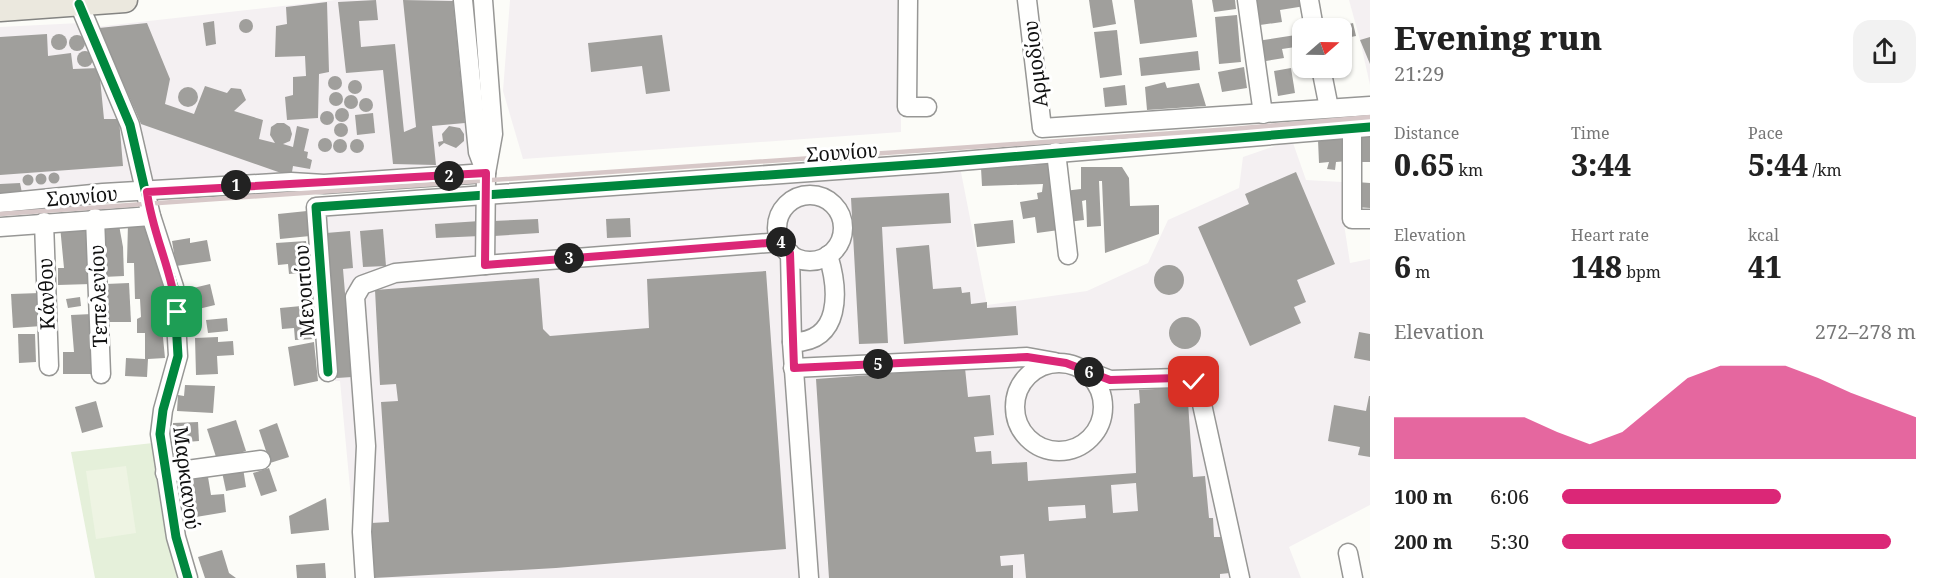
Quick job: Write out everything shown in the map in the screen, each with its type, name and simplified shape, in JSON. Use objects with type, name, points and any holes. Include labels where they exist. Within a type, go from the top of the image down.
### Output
[{"type":"main road","points":[[0,9],[125,0]]},
{"type":"street","points":[[463,0],[478,152],[486,173]]},
{"type":"street","points":[[483,0],[493,134],[486,173],[485,265]]},
{"type":"street","points":[[908,0],[907,107],[927,107]]},
{"type":"street","name":"Αρμοδίου","points":[[1027,0],[1042,128],[1263,114]]},
{"type":"street","points":[[1246,0],[1263,114],[1370,106]]},
{"type":"street","points":[[1309,0],[1312,18]]},
{"type":"street","name":"Μαρκιανού","points":[[79,4],[130,125],[151,216],[174,287],[178,331],[176,368],[160,422],[165,473],[178,547],[188,578]]},
{"type":"street","points":[[1323,78],[1329,108]]},
{"type":"street","points":[[470,85],[489,84]]},
{"type":"street","points":[[1361,128],[1361,219]]},
{"type":"street","name":"Σουνίου","points":[[316,207],[830,171],[1361,128]]},
{"type":"street","points":[[1056,152],[1068,255]]},
{"type":"street","name":"Σουνίου","points":[[0,203],[93,194],[486,173]]},
{"type":"street","points":[[364,578],[362,532],[366,446],[355,297],[362,285],[395,273],[485,265],[785,247],[804,260],[821,259],[838,244],[843,223],[837,209],[819,196],[804,195],[785,206],[778,220],[785,247],[809,578]]},
{"type":"street","name":"Μενοιτίου","points":[[316,207],[328,372]]},
{"type":"street","name":"Σουνίου","points":[[0,227],[95,218],[151,216]]},
{"type":"street","name":"Τεπελενίου","points":[[95,218],[101,374]]},
{"type":"street","name":"Κάνθου","points":[[44,222],[49,366]]},
{"type":"street","points":[[792,342],[815,337],[831,321],[835,294],[828,255]]},
{"type":"street","points":[[794,368],[1020,357],[1057,362],[1110,380],[1187,379],[1197,386],[1240,578]]},
{"type":"street","points":[[1057,362],[1042,365],[1029,373],[1019,385],[1014,400],[1015,415],[1020,429],[1030,441],[1043,449],[1058,452],[1070,450],[1080,446],[1097,430],[1103,408],[1102,397],[1091,376],[1082,369]]},
{"type":"street","points":[[165,473],[261,460]]},
{"type":"street","points":[[1348,553],[1353,578]]},
{"type":"shaded area","points":[[336,0],[457,0],[472,168],[153,187],[146,148],[95,27]]},
{"type":"shaded area","points":[[510,0],[900,0],[901,132],[523,159],[503,91]]},
{"type":"shaded area","points":[[1349,0],[1370,0],[1370,85],[1360,40]]},
{"type":"shaded area","points":[[80,23],[128,141],[139,185],[0,197],[0,27]]},
{"type":"shaded area","points":[[1292,140],[1306,180],[1342,182],[1344,224],[1350,263],[1370,259],[1370,505],[1289,547],[1301,578],[354,578],[354,531],[340,381],[335,381],[323,213],[960,167],[987,305],[1087,291],[1148,263],[1168,220],[1239,188],[1243,157]]},
{"type":"green space","points":[[153,443],[162,512],[179,578],[95,578],[71,452]]},
{"type":"green space","points":[[126,466],[136,533],[96,539],[86,471]]},
{"type":"building","points":[[376,0],[378,20],[359,21],[361,47],[395,44],[404,132],[416,127],[403,0],[453,1],[465,123],[432,126],[436,165],[393,164],[383,70],[346,73],[338,2]]},
{"type":"building","points":[[1089,0],[1112,0],[1116,24],[1093,28]]},
{"type":"building","points":[[1134,0],[1192,0],[1197,37],[1140,44]]},
{"type":"building","points":[[1212,0],[1235,0],[1236,9],[1214,12]]},
{"type":"building","points":[[1251,0],[1304,0],[1305,6],[1280,10],[1282,22],[1260,25],[1258,13],[1253,14]]},
{"type":"building","points":[[327,2],[329,72],[319,74],[318,118],[287,120],[285,97],[293,95],[293,77],[306,76],[305,56],[275,57],[276,26],[287,24],[286,7]]},
{"type":"building","points":[[1237,15],[1241,62],[1219,64],[1215,17]]},
{"type":"building","points":[[246,19],[251,21],[253,26],[251,31],[246,33],[241,31],[239,26],[241,21]]},
{"type":"building","points":[[214,21],[216,44],[206,46],[203,23]]},
{"type":"building","points":[[147,23],[170,79],[165,104],[194,114],[205,86],[227,93],[231,88],[241,89],[246,100],[234,111],[263,120],[259,139],[275,143],[270,135],[271,127],[277,123],[284,123],[290,127],[292,134],[290,141],[283,144],[293,147],[297,126],[309,129],[304,151],[308,152],[307,158],[312,160],[310,169],[293,166],[292,172],[284,174],[141,124],[99,28]]},
{"type":"building","points":[[1352,23],[1356,36],[1352,37]]},
{"type":"building","points":[[1117,30],[1122,75],[1100,78],[1094,32]]},
{"type":"building","points":[[47,34],[48,56],[71,53],[73,69],[99,68],[104,119],[119,119],[123,166],[0,175],[0,37]]},
{"type":"building","points":[[59,34],[67,42],[59,50],[51,42]]},
{"type":"building","points":[[77,35],[85,43],[77,51],[69,43]]},
{"type":"building","points":[[662,35],[670,91],[646,94],[642,66],[591,72],[588,43]]},
{"type":"building","points":[[1292,36],[1292,48],[1282,49],[1284,58],[1260,62],[1257,41]]},
{"type":"building","points":[[1370,37],[1370,64],[1360,40]]},
{"type":"building","points":[[85,51],[93,59],[85,67],[77,59]]},
{"type":"building","points":[[1198,51],[1200,70],[1141,76],[1139,58]]},
{"type":"building","points":[[1244,67],[1247,88],[1222,92],[1218,72]]},
{"type":"building","points":[[1291,68],[1295,93],[1278,96],[1274,71]]},
{"type":"building","points":[[332,76],[338,76],[342,83],[338,90],[332,90],[328,86],[328,80]]},
{"type":"building","points":[[352,80],[358,80],[362,87],[358,94],[352,94],[348,90],[348,84]]},
{"type":"building","points":[[1165,82],[1167,88],[1199,83],[1206,106],[1147,110],[1145,87]]},
{"type":"building","points":[[1125,85],[1127,105],[1105,107],[1103,88]]},
{"type":"building","points":[[188,87],[195,90],[198,97],[195,104],[188,107],[181,104],[178,97],[181,90]]},
{"type":"building","points":[[333,92],[339,92],[343,99],[339,106],[333,106],[329,102],[329,96]]},
{"type":"building","points":[[348,95],[354,95],[358,102],[354,109],[348,109],[344,105],[344,99]]},
{"type":"building","points":[[363,98],[369,98],[373,105],[369,112],[363,112],[359,108],[359,102]]},
{"type":"building","points":[[339,108],[345,108],[349,115],[345,122],[339,122],[335,118],[335,112]]},
{"type":"building","points":[[324,111],[330,111],[334,118],[330,125],[324,125],[320,121],[320,115]]},
{"type":"building","points":[[373,113],[375,133],[357,135],[355,115]]},
{"type":"building","points":[[338,123],[344,123],[348,130],[344,137],[338,137],[334,133],[334,127]]},
{"type":"building","points":[[449,126],[460,128],[464,134],[464,141],[456,148],[444,143],[439,147],[438,142],[443,141],[442,134]]},
{"type":"building","points":[[1359,135],[1370,135],[1370,162],[1359,162]]},
{"type":"building","points":[[322,138],[328,138],[332,145],[328,152],[322,152],[318,148],[318,142]]},
{"type":"building","points":[[337,139],[343,139],[347,146],[343,153],[337,153],[333,149],[333,143]]},
{"type":"building","points":[[354,139],[360,139],[364,146],[360,153],[354,153],[350,149],[350,143]]},
{"type":"building","points":[[1347,139],[1348,161],[1336,162],[1335,170],[1327,169],[1329,162],[1319,163],[1318,140]]},
{"type":"building","points":[[1051,157],[1059,230],[1037,233],[1035,217],[1023,219],[1020,202],[1038,199],[1037,193],[1042,192],[1043,184],[982,186],[981,168],[1037,165],[1037,158]]},
{"type":"building","points":[[1081,167],[1122,167],[1129,178],[1130,206],[1159,205],[1159,234],[1105,253],[1102,181],[1099,181],[1101,226],[1087,227],[1086,200],[1082,201],[1084,220],[1068,222],[1064,191],[1081,189]]},
{"type":"building","points":[[54,172],[60,178],[54,184],[48,178]]},
{"type":"building","points":[[1296,172],[1335,264],[1297,280],[1306,302],[1294,307],[1301,323],[1250,346],[1198,227],[1249,204],[1245,194]]},
{"type":"building","points":[[28,174],[34,180],[28,186],[22,180]]},
{"type":"building","points":[[41,174],[45,175],[45,183],[41,184],[37,183],[36,179],[37,175]]},
{"type":"building","points":[[1356,182],[1370,183],[1370,208],[1355,207]]},
{"type":"building","points":[[20,183],[22,193],[0,194],[0,184]]},
{"type":"building","points":[[949,193],[951,223],[882,227],[888,343],[859,344],[851,198]]},
{"type":"building","points":[[307,211],[310,236],[280,239],[278,214]]},
{"type":"building","points":[[630,218],[631,237],[607,238],[606,219]]},
{"type":"building","points":[[538,219],[539,233],[494,236],[493,221]]},
{"type":"building","points":[[1013,220],[1015,243],[977,247],[974,224]]},
{"type":"building","points":[[480,221],[480,236],[436,238],[435,224]]},
{"type":"building","points":[[142,222],[150,230],[156,263],[162,266],[167,298],[165,298],[166,317],[161,317],[165,358],[148,359],[147,377],[125,376],[126,358],[145,359],[145,333],[137,333],[137,319],[141,317],[140,299],[135,299],[134,263],[127,263],[128,223]]},
{"type":"building","points":[[87,224],[91,284],[58,285],[58,268],[64,268],[60,226]]},
{"type":"building","points":[[119,225],[123,247],[124,276],[103,277],[99,226]]},
{"type":"building","points":[[383,229],[386,266],[363,267],[360,231]]},
{"type":"building","points":[[350,231],[353,268],[343,269],[352,377],[337,378],[326,233]]},
{"type":"building","points":[[190,238],[190,243],[207,240],[211,261],[176,266],[172,241]]},
{"type":"building","points":[[306,241],[309,272],[289,274],[288,264],[278,265],[276,243]]},
{"type":"building","points":[[929,245],[933,289],[961,287],[962,293],[970,292],[971,304],[987,302],[987,308],[1016,306],[1018,335],[904,344],[896,248]]},
{"type":"building","points":[[1169,265],[1179,270],[1184,280],[1179,290],[1169,295],[1159,290],[1154,280],[1159,270]]},
{"type":"building","points":[[766,271],[786,549],[556,568],[374,578],[371,523],[389,522],[381,402],[398,401],[396,384],[380,385],[375,290],[539,278],[543,329],[550,336],[649,328],[647,279]]},
{"type":"building","points":[[129,283],[131,322],[108,322],[106,284]]},
{"type":"building","points":[[210,284],[215,305],[190,311],[185,290]]},
{"type":"building","points":[[40,293],[42,326],[13,328],[11,294]]},
{"type":"building","points":[[80,297],[81,306],[68,308],[66,299]]},
{"type":"building","points":[[312,305],[314,339],[295,340],[294,328],[282,329],[280,308]]},
{"type":"building","points":[[92,314],[93,374],[63,374],[63,352],[74,352],[71,315]]},
{"type":"building","points":[[1185,317],[1196,322],[1201,333],[1196,344],[1185,349],[1174,344],[1169,333],[1174,322]]},
{"type":"building","points":[[227,318],[228,331],[208,333],[206,320]]},
{"type":"building","points":[[1359,332],[1370,334],[1370,361],[1354,358]]},
{"type":"building","points":[[18,334],[35,334],[36,362],[19,363]]},
{"type":"building","points":[[218,337],[218,342],[233,341],[234,355],[217,356],[218,374],[196,375],[195,338]]},
{"type":"building","points":[[314,342],[318,381],[294,386],[288,347]]},
{"type":"building","points":[[965,368],[968,397],[990,395],[994,435],[974,437],[976,452],[991,451],[992,464],[1027,462],[1028,481],[1136,473],[1134,404],[1140,403],[1139,390],[1187,387],[1193,477],[1205,476],[1209,518],[1213,518],[1214,537],[1227,537],[1230,573],[1220,574],[1220,578],[1026,578],[1024,554],[1000,556],[1001,566],[1013,565],[1013,578],[829,578],[816,379]],"holes":[[[1136,483],[1138,511],[1113,513],[1111,485]],[[1085,505],[1086,518],[1049,521],[1048,507]]]},
{"type":"building","points":[[185,385],[215,386],[213,413],[177,411],[178,395],[184,396]]},
{"type":"building","points":[[1369,396],[1370,457],[1358,455],[1360,447],[1328,441],[1334,405],[1366,411]]},
{"type":"building","points":[[96,401],[103,427],[82,433],[75,407]]},
{"type":"building","points":[[236,420],[246,451],[217,460],[207,429]]},
{"type":"building","points":[[198,422],[199,441],[174,443],[173,423]]},
{"type":"building","points":[[277,423],[289,457],[270,463],[259,430]]},
{"type":"building","points":[[243,468],[246,487],[226,491],[222,472]]},
{"type":"building","points":[[269,468],[277,491],[261,496],[253,473]]},
{"type":"building","points":[[208,477],[211,495],[224,494],[226,512],[190,518],[183,481]]},
{"type":"building","points":[[326,498],[329,530],[291,534],[289,516]]},
{"type":"building","points":[[222,550],[229,573],[236,578],[205,578],[198,557]]},
{"type":"building","points":[[325,563],[326,578],[297,578],[296,565]]},
{"type":"railway","points":[[0,214],[1232,129],[1370,117]]},
{"type":"cycle path","points":[[79,4],[130,125],[151,216],[174,287],[178,356],[163,410],[160,434],[176,537],[188,578]]},
{"type":"cycle path","points":[[328,372],[316,207],[937,163],[1370,127]]},
{"type":"route","points":[[177,312],[174,287],[154,228],[147,192],[235,185],[291,182],[324,184],[486,173],[485,265],[781,242],[790,253],[789,284],[794,368],[1027,357],[1075,365],[1110,380],[1178,378],[1194,382]]}]
